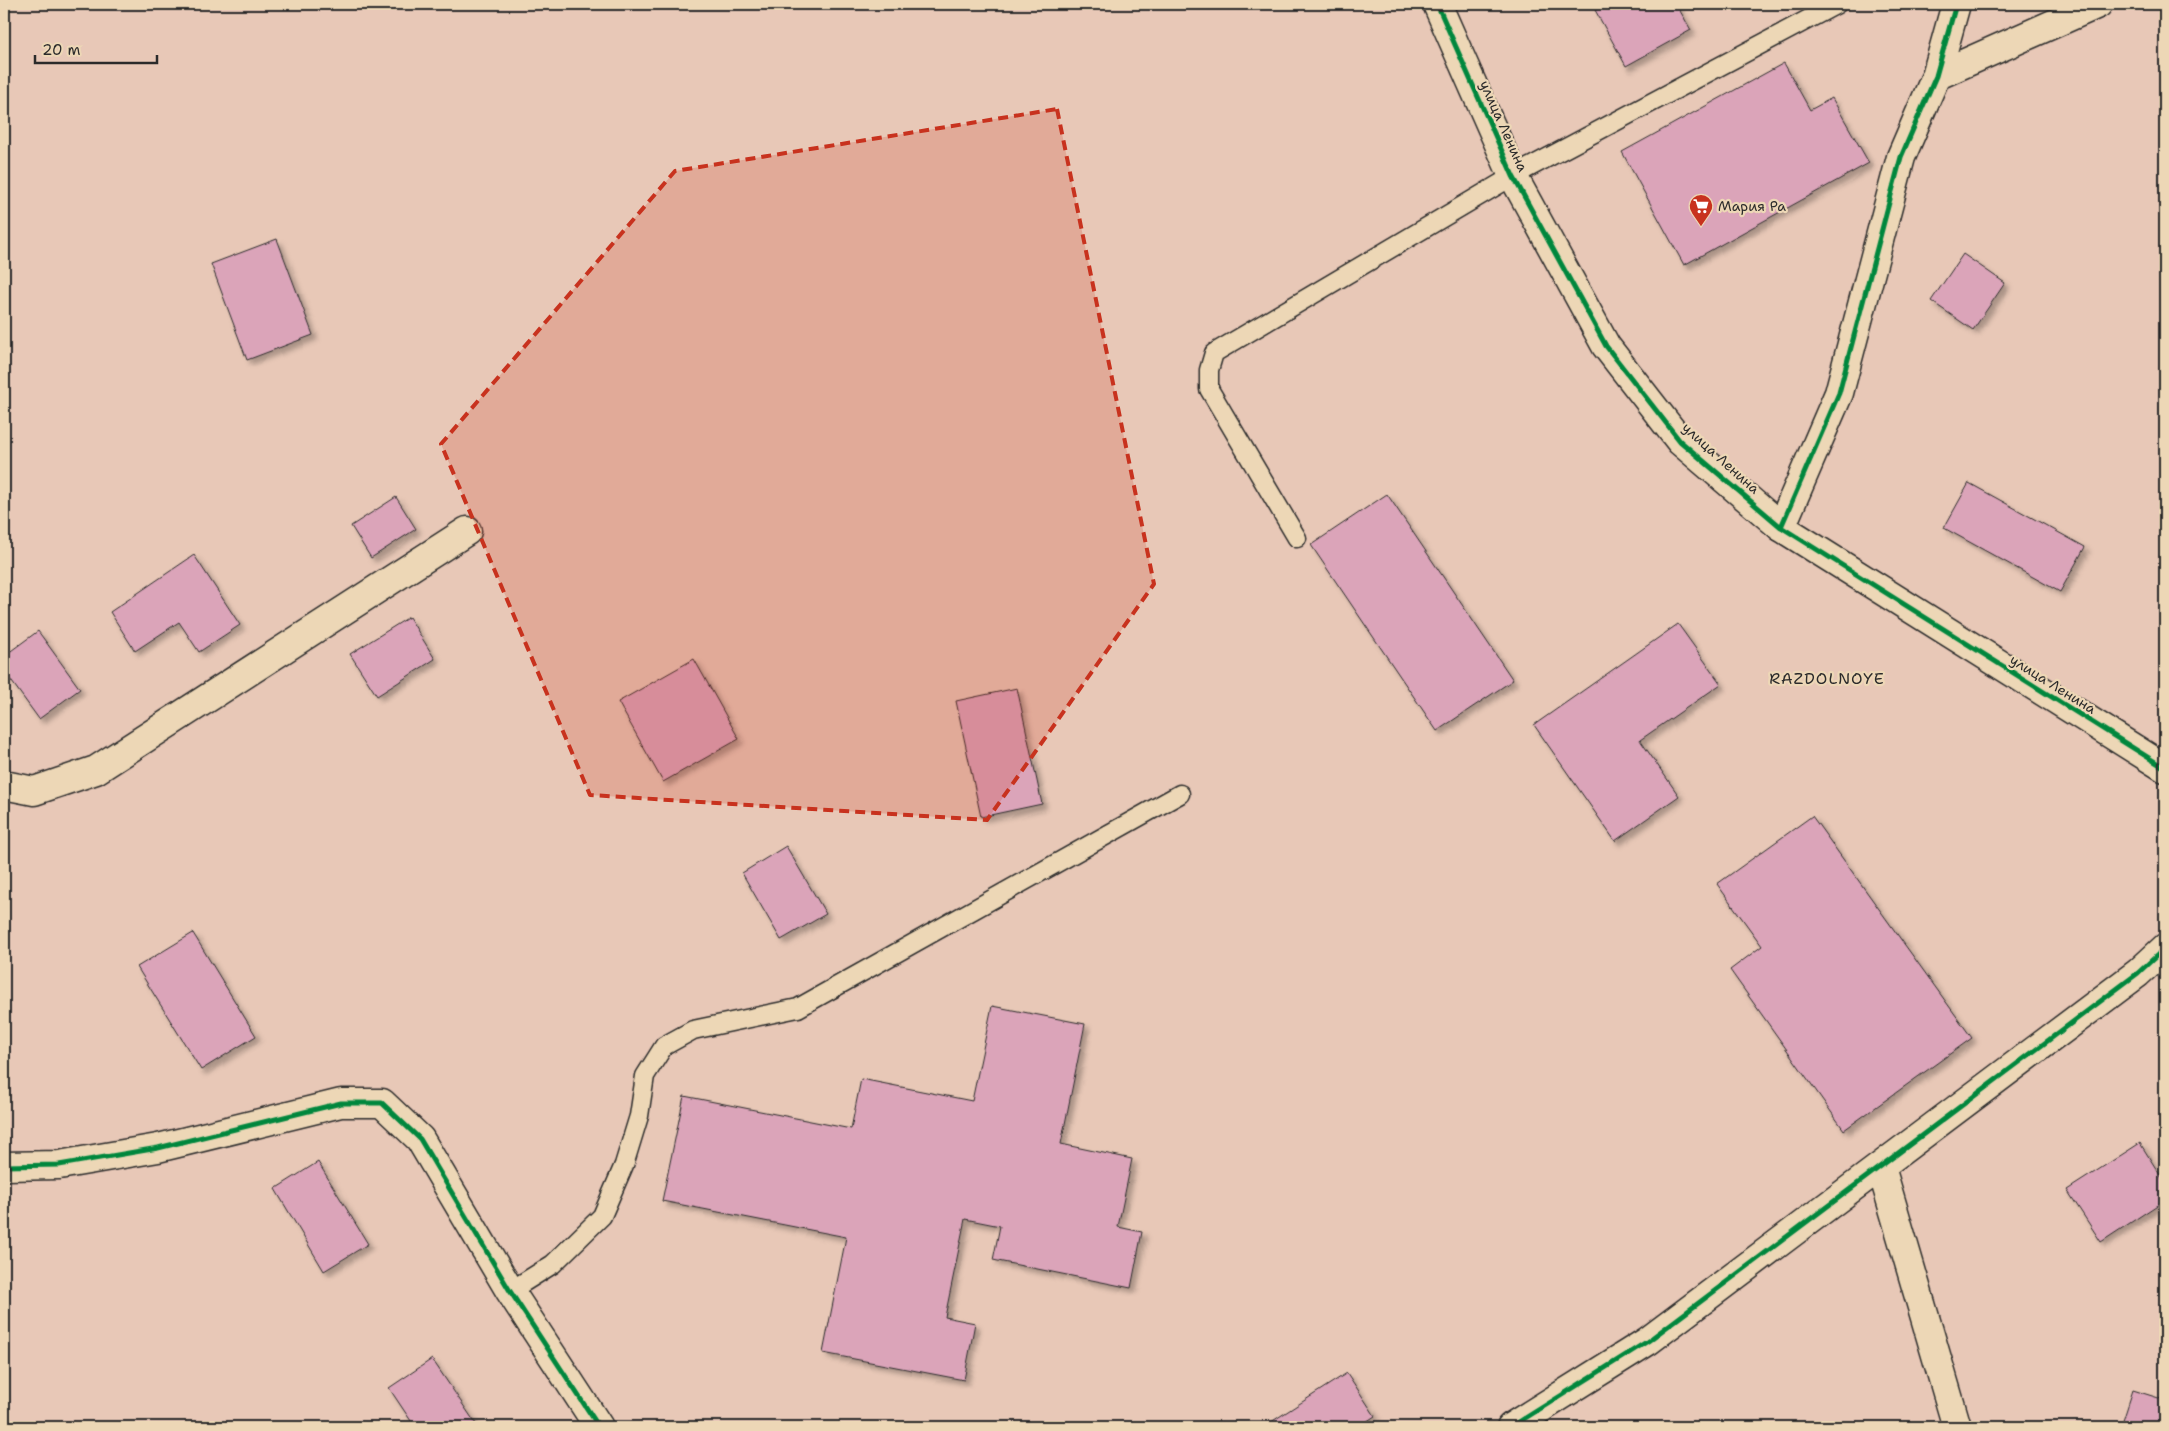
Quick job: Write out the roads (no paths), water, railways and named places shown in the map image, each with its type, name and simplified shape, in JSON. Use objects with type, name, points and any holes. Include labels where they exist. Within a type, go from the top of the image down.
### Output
[{"type":"street","name":"улица Ленина","points":[[1437,4],[1513,176],[1606,346],[1680,441],[1781,527],[2165,768]]},
{"type":"street","points":[[1781,527],[1839,393],[1902,157],[1936,76],[1956,4]]},
{"type":"street","points":[[1936,76],[2098,4]]},
{"type":"street","points":[[4,785],[34,791],[96,770],[467,531]]},
{"type":"street","points":[[1511,1427],[1648,1341],[2138,974],[2165,948]]},
{"type":"street","points":[[4,1166],[68,1164],[158,1148],[341,1103],[382,1103],[420,1139],[510,1291],[599,1427]]},
{"type":"street","points":[[1880,1167],[1957,1427]]},
{"type":"lane","points":[[1296,538],[1209,389],[1209,370],[1214,353],[1513,176],[1837,4]]},
{"type":"lane","points":[[510,1291],[553,1264],[602,1216],[624,1165],[639,1116],[644,1076],[664,1046],[693,1030],[798,1008],[1180,794]]},
{"type":"place","name":"Мария Ра","points":[[1701,227]]},
{"type":"district","name":"RAZDOLNOYE","points":[[1827,678]]}]
